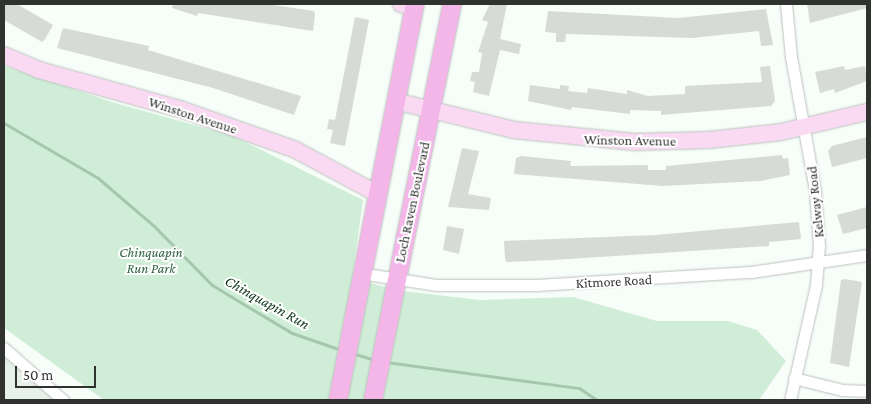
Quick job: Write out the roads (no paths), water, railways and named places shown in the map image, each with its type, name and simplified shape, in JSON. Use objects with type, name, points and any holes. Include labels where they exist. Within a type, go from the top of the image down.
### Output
[{"type":"main road","name":"Loch Raven Boulevard","points":[[373,400],[395,280],[432,110],[452,4]]},
{"type":"main road","points":[[338,400],[360,273],[395,101],[410,5]]},
{"type":"street","name":"Kelway Road","points":[[786,4],[791,57],[815,191],[818,263],[790,400]]},
{"type":"street","name":"Winston Avenue","points":[[4,55],[57,76],[183,110],[286,146],[376,193]]},
{"type":"street","name":"Winston Avenue","points":[[395,101],[514,130],[592,140],[709,140],[804,128],[867,112]]},
{"type":"street","name":"Kitmore Road","points":[[360,273],[395,280],[437,285],[536,285],[751,272],[867,255]]},
{"type":"street","points":[[4,348],[63,400]]},
{"type":"street","points":[[794,378],[842,390],[867,391]]},
{"type":"waterway","name":"Chinquapin Run","points":[[4,123],[98,178],[154,226],[212,285],[292,333],[341,350]]},
{"type":"waterway","name":"Chinquapin Run","points":[[352,353],[375,360]]},
{"type":"waterway","name":"Chinquapin Run","points":[[386,362],[579,388],[597,400]]},
{"type":"park label","name":"Chinquapin Run Park","points":[[151,260]]}]
